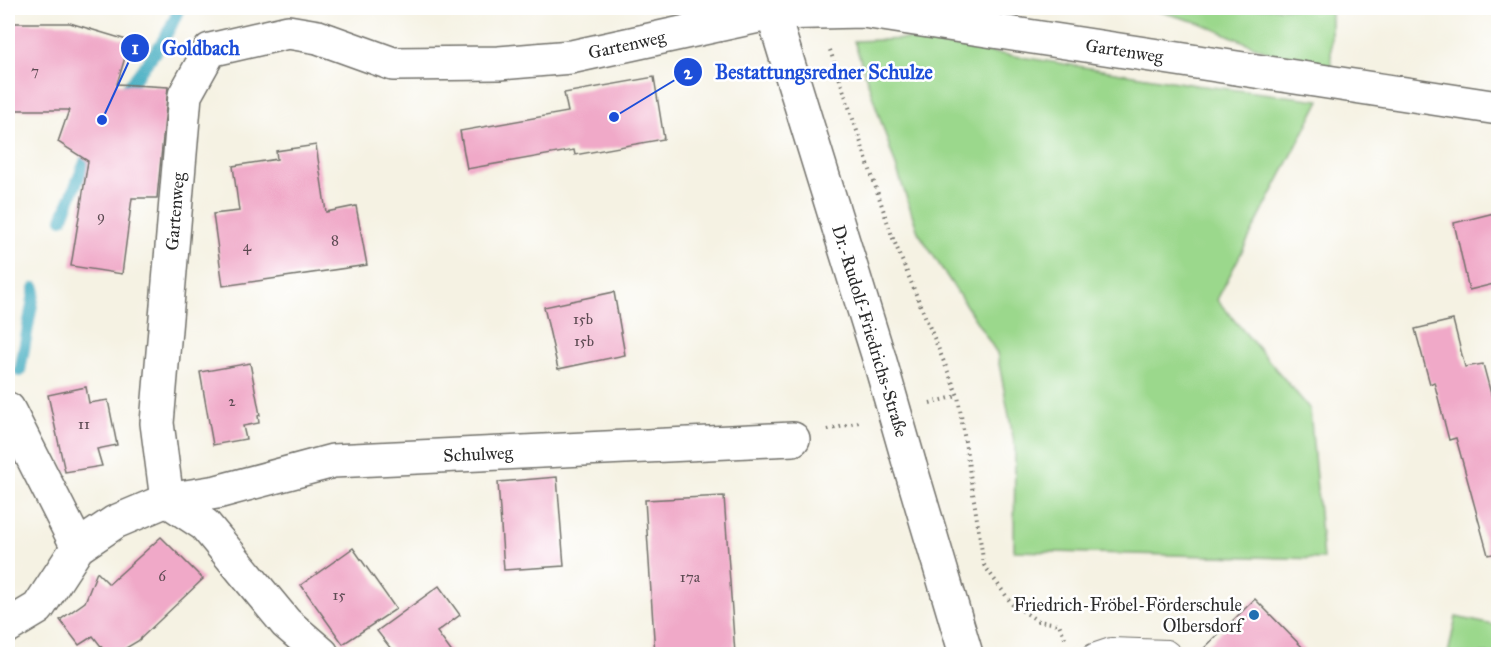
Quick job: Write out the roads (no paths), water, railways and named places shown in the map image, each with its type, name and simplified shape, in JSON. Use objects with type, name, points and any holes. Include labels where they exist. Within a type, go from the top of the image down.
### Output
[{"type":"street","name":"Gartenweg","points":[[167,500],[157,423],[185,95],[210,50],[288,32],[318,38],[393,64],[499,63],[571,57],[772,10],[863,11],[1498,108]]},
{"type":"street","name":"Dr.-Rudolf-Friedrichs-Straße","points":[[772,10],[879,358],[966,654]]},
{"type":"street","points":[[8,409],[78,547]]},
{"type":"street","name":"Schulweg","points":[[8,626],[38,608],[78,547],[115,522],[167,500],[217,492],[333,461],[793,439]]},
{"type":"street","points":[[167,500],[205,525],[285,623],[322,654]]},
{"type":"lane","points":[[1106,652],[1167,650],[1172,654]]},
{"type":"waterway","points":[[120,97],[161,44],[179,8]]},
{"type":"waterway","points":[[62,219],[92,145]]},
{"type":"waterway","points":[[20,371],[35,288]]},
{"type":"place","name":"Bestattungsredner Schulze","points":[[614,117]]},
{"type":"place","name":"Goldbach","points":[[102,120]]},
{"type":"place","name":"Friedrich-Fröbel-Förderschule Olbersdorf","points":[[1254,615]]}]
